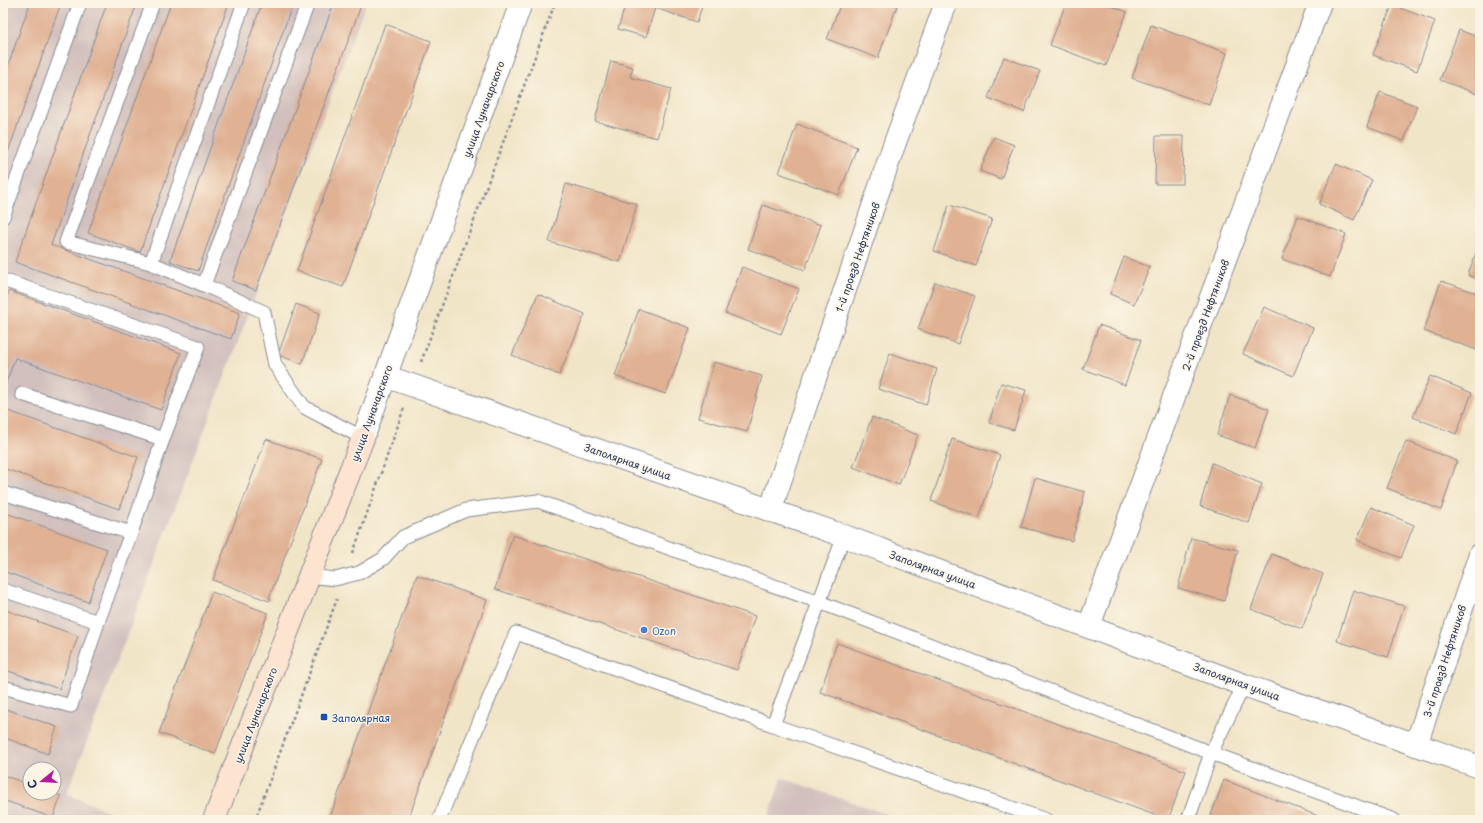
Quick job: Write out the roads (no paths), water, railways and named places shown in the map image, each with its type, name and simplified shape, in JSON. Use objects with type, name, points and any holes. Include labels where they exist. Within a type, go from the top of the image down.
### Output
[{"type":"main road","name":"улица Луначарского","points":[[214,820],[363,438]]},
{"type":"street","name":"улица Луначарского","points":[[363,438],[521,3]]},
{"type":"street","name":"1-й проезд Нефтяников","points":[[770,511],[891,156],[946,3]]},
{"type":"street","name":"2-й проезд Нефтяников","points":[[1089,626],[1320,3]]},
{"type":"street","name":"Заполярная улица","points":[[385,376],[844,536],[1244,685],[1480,767]]},
{"type":"street","name":"3-й проезд Нефтяников","points":[[1416,745],[1480,554]]},
{"type":"lane","points":[[3,217],[80,3]]},
{"type":"lane","points":[[153,3],[66,242],[151,263],[264,312],[275,365],[304,407],[363,438]]},
{"type":"lane","points":[[151,263],[244,3]]},
{"type":"lane","points":[[204,285],[308,3]]},
{"type":"lane","points":[[3,280],[198,347],[163,439],[131,533],[98,622],[71,706],[3,687]]},
{"type":"lane","points":[[22,394],[163,439]]},
{"type":"lane","points":[[3,493],[131,533]]},
{"type":"lane","points":[[309,576],[335,579],[359,573],[383,559],[403,537],[466,510],[538,501],[819,602],[1211,753],[1394,820]]},
{"type":"lane","points":[[773,725],[844,536]]},
{"type":"lane","points":[[3,590],[98,622]]},
{"type":"lane","points":[[439,820],[516,633],[773,725],[1046,820]]},
{"type":"lane","points":[[1188,820],[1211,753],[1244,685]]},
{"type":"place","name":"Ozon","points":[[644,630]]},
{"type":"place","name":"Заполярная","points":[[324,717]]}]
